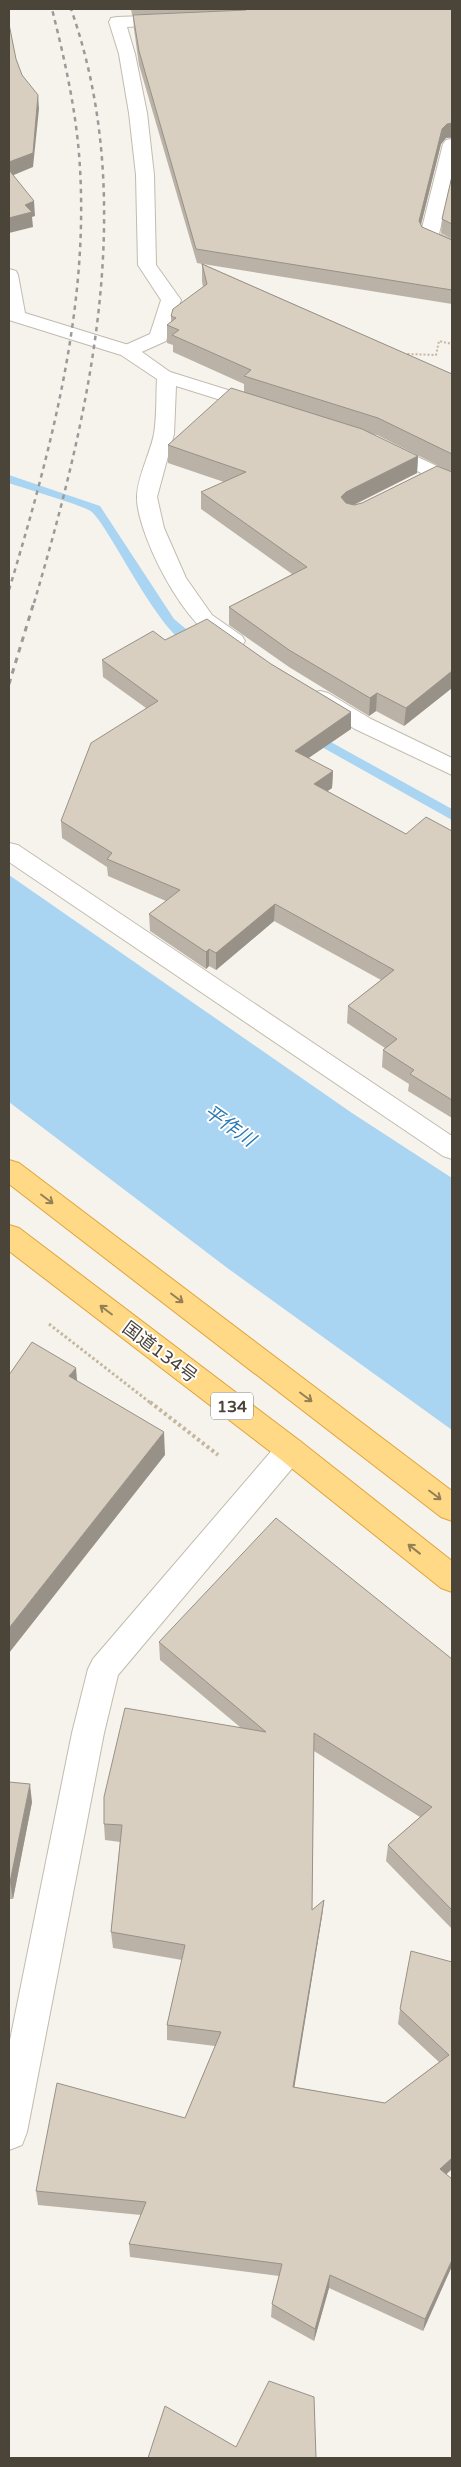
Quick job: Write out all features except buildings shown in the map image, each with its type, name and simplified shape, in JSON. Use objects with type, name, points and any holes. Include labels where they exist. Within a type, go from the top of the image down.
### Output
[{"type":"highway","points":[[9,1170],[452,1508]]},
{"type":"highway","name":"国道134号","points":[[9,1236],[290,1450],[452,1579]]},
{"type":"street","points":[[128,351],[158,337],[172,300],[147,265],[146,175],[138,113],[127,54],[117,22],[183,20]]},
{"type":"street","points":[[452,146],[429,236],[452,247]]},
{"type":"street","points":[[9,275],[16,316],[128,351],[167,377],[274,411]]},
{"type":"street","points":[[167,377],[164,434],[147,497],[153,528],[174,578],[204,620],[250,652]]},
{"type":"street","points":[[369,441],[445,477]]},
{"type":"street","points":[[412,485],[445,477]]},
{"type":"street","points":[[305,689],[363,724],[452,767]]},
{"type":"street","points":[[9,851],[452,1149]]},
{"type":"street","points":[[9,2132],[88,1733],[104,1669],[290,1450]]},
{"type":"path","points":[[400,359],[408,354],[436,355],[439,341],[452,344]]},
{"type":"path","points":[[48,1323],[218,1455]]},
{"type":"water","name":"平作川","points":[[9,875],[352,1113],[452,1178],[452,1430],[226,1267],[9,1102]]},
{"type":"waterway","points":[[9,479],[96,509],[169,622],[198,646]]},
{"type":"waterway","points":[[309,734],[452,815]]},
{"type":"railway","points":[[9,590],[53,430],[73,320],[79,265],[81,209],[79,154],[75,117],[52,9]]},
{"type":"railway","points":[[34,603],[73,457],[88,382],[99,307],[104,232],[102,157],[91,82],[71,9]]},
{"type":"railway","points":[[9,684],[34,602]]}]
